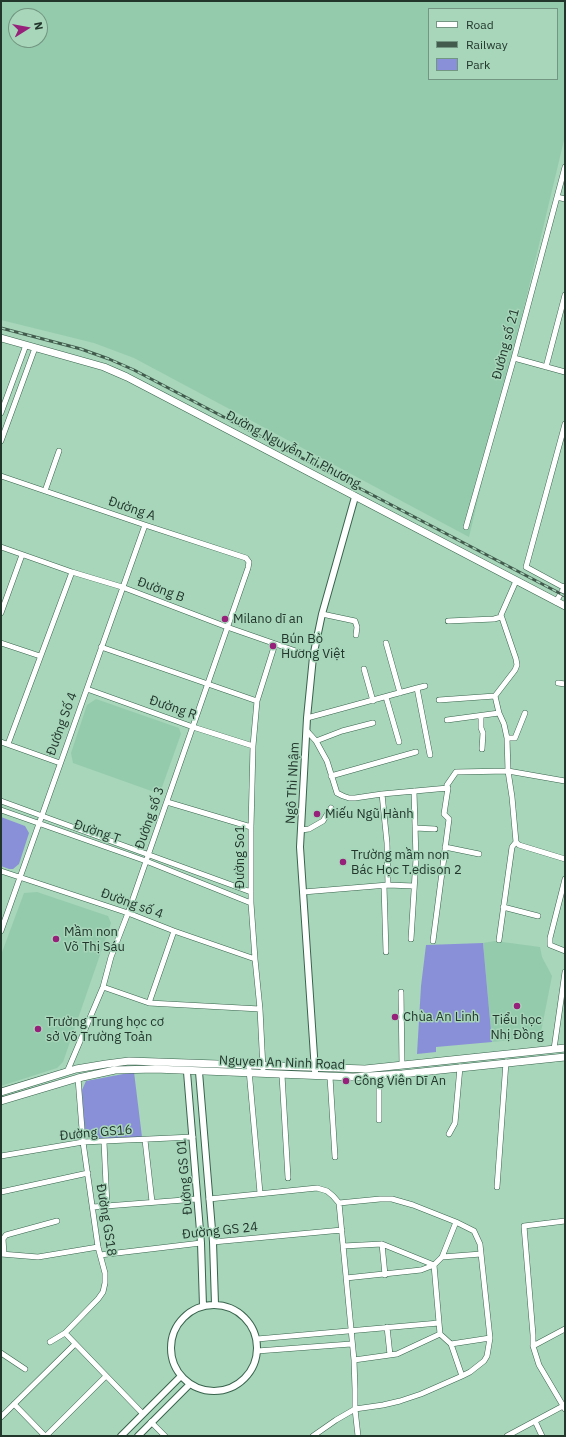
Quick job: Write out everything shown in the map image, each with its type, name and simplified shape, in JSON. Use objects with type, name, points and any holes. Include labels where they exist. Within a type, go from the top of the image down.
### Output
[{"type":"main road","name":"Đường Nguyễn Tri Phương","points":[[1,338],[104,367],[127,376],[565,606]]},
{"type":"main road","points":[[1,1092],[76,1069],[129,1061],[249,1065],[263,1070],[315,1068],[365,1069],[565,1048]]},
{"type":"main road","points":[[554,1049],[555,1058]]},
{"type":"main road","name":"Nguyen An Ninh Road","points":[[1,1102],[78,1078],[115,1070],[134,1069],[250,1073],[263,1070],[282,1075],[330,1077],[379,1076],[565,1057]]},
{"type":"main road","points":[[187,1063],[188,1072]]},
{"type":"main road","points":[[198,1063],[199,1072]]},
{"type":"main road","points":[[402,1065],[402,1074]]},
{"type":"main road","points":[[76,1069],[78,1078]]},
{"type":"street","name":"Đường số 21","points":[[466,527],[514,358],[565,167]]},
{"type":"street","points":[[557,197],[565,199]]},
{"type":"street","points":[[546,367],[565,295]]},
{"type":"street","points":[[1,413],[26,345]]},
{"type":"street","points":[[1,441],[35,348]]},
{"type":"street","points":[[514,358],[565,372]]},
{"type":"street","points":[[556,602],[565,587],[526,567],[565,424]]},
{"type":"street","points":[[45,491],[59,451]]},
{"type":"street","name":"Đường A","points":[[1,476],[246,558],[249,562],[248,568]]},
{"type":"street","name":"Ngô Thì Nhậm","points":[[315,1076],[300,847],[307,718],[313,657],[322,614],[355,497]]},
{"type":"street","name":"Đường Số 4","points":[[1,931],[38,823],[145,525]]},
{"type":"street","name":"Đường B","points":[[1,547],[72,572],[122,587],[227,627],[313,657]]},
{"type":"street","points":[[1,613],[22,555]]},
{"type":"street","name":"Đường số 3","points":[[67,1072],[103,987],[111,957],[149,854],[248,568]]},
{"type":"street","points":[[8,744],[72,572]]},
{"type":"street","points":[[439,700],[495,696],[511,676],[517,665],[516,659],[501,617],[516,581]]},
{"type":"street","points":[[322,614],[355,621],[357,627],[356,634]]},
{"type":"street","points":[[448,621],[494,619],[501,617]]},
{"type":"street","points":[[386,642],[400,693]]},
{"type":"street","points":[[1,643],[40,656]]},
{"type":"street","name":"Đường So1","points":[[263,1070],[260,1009],[251,903],[253,746],[257,701],[276,644]]},
{"type":"street","points":[[101,647],[257,701]]},
{"type":"street","points":[[364,670],[373,701]]},
{"type":"street","points":[[558,683],[565,684]]},
{"type":"street","points":[[307,718],[425,686]]},
{"type":"street","points":[[417,688],[430,755]]},
{"type":"street","name":"Đường R","points":[[86,689],[193,727],[253,746]]},
{"type":"street","points":[[495,696],[507,738],[508,771],[516,842],[512,847],[499,940]]},
{"type":"street","points":[[386,697],[399,742]]},
{"type":"street","points":[[447,720],[499,713]]},
{"type":"street","points":[[507,738],[515,738],[525,713]]},
{"type":"street","points":[[480,716],[483,733],[482,749]]},
{"type":"street","points":[[316,742],[342,731],[373,723]]},
{"type":"street","points":[[307,730],[327,761],[337,793],[343,796],[349,798],[448,788],[444,814],[449,819],[433,941]]},
{"type":"street","points":[[1,742],[60,763]]},
{"type":"street","points":[[331,776],[416,752]]},
{"type":"street","points":[[448,785],[456,772],[508,771],[565,781]]},
{"type":"street","points":[[411,939],[416,858],[414,791]]},
{"type":"street","points":[[382,794],[387,843],[386,952]]},
{"type":"street","name":"Đường T","points":[[1,801],[251,892]]},
{"type":"street","points":[[167,802],[251,827]]},
{"type":"street","points":[[301,830],[309,829],[323,821],[331,808]]},
{"type":"street","name":"Đường T","points":[[1,810],[146,861],[251,903]]},
{"type":"street","points":[[415,828],[435,829]]},
{"type":"street","points":[[516,842],[519,845],[565,859]]},
{"type":"street","points":[[445,847],[479,854]]},
{"type":"street","name":"Đường số 4","points":[[1,871],[128,913],[174,931],[255,959]]},
{"type":"street","points":[[565,879],[550,938],[550,944],[565,950]]},
{"type":"street","points":[[303,892],[386,886],[414,886]]},
{"type":"street","points":[[503,907],[538,916]]},
{"type":"street","points":[[149,1003],[174,931]]},
{"type":"street","points":[[554,1049],[565,972]]},
{"type":"street","points":[[103,987],[149,1003],[260,1009]]},
{"type":"street","points":[[401,992],[402,1065]]},
{"type":"street","points":[[497,1187],[506,1062]]},
{"type":"street","points":[[249,1065],[260,1193]]},
{"type":"street","points":[[449,1134],[455,1123],[460,1067]]},
{"type":"street","name":"Đường GS 01","points":[[188,1072],[201,1243],[203,1306]]},
{"type":"street","name":"Đường GS 01","points":[[199,1072],[213,1242],[215,1304]]},
{"type":"street","points":[[282,1075],[288,1178]]},
{"type":"street","points":[[379,1076],[379,1120]]},
{"type":"street","points":[[330,1077],[335,1157]]},
{"type":"street","name":"Đường GS18","points":[[50,1342],[65,1333],[98,1299],[103,1292],[105,1278],[98,1247],[83,1142],[78,1078]]},
{"type":"street","points":[[192,1137],[204,1136]]},
{"type":"street","name":"Đường GS16","points":[[1,1156],[83,1142],[192,1137]]},
{"type":"street","points":[[145,1140],[152,1202]]},
{"type":"street","points":[[104,1142],[107,1206]]},
{"type":"street","points":[[1,1192],[88,1173]]},
{"type":"street","points":[[93,1207],[317,1188],[327,1191],[333,1196],[339,1204],[342,1230],[350,1331],[354,1360],[355,1409],[358,1436]]},
{"type":"street","points":[[313,1436],[355,1409],[400,1401],[421,1394],[470,1372],[484,1361],[489,1348],[490,1338],[480,1244],[474,1231],[456,1222],[392,1200],[380,1199],[339,1204]]},
{"type":"street","points":[[57,1221],[6,1235],[3,1239],[2,1254],[38,1257],[98,1247]]},
{"type":"street","points":[[507,1436],[564,1406],[539,1365],[533,1346],[524,1226],[565,1221]]},
{"type":"street","points":[[346,1278],[421,1270],[434,1264],[442,1257],[456,1222]]},
{"type":"street","name":"Đường GS 24","points":[[100,1255],[201,1243],[342,1230]]},
{"type":"street","points":[[343,1246],[382,1244],[434,1264]]},
{"type":"street","points":[[382,1244],[385,1275]]},
{"type":"street","points":[[442,1257],[481,1254]]},
{"type":"street","points":[[434,1264],[440,1334],[451,1344],[462,1376]]},
{"type":"street","points":[[215,1304],[226,1306],[237,1311],[246,1318],[253,1328],[257,1339],[257,1351],[255,1363],[248,1375],[239,1384],[227,1390],[214,1392],[201,1390],[190,1384],[181,1376],[174,1365],[171,1353],[171,1341],[175,1329],[182,1319],[191,1311],[203,1306],[215,1304]]},
{"type":"street","points":[[257,1339],[439,1323]]},
{"type":"street","points":[[387,1327],[390,1355]]},
{"type":"street","points":[[533,1346],[565,1330]]},
{"type":"street","points":[[65,1333],[165,1436]]},
{"type":"street","points":[[354,1360],[397,1354],[440,1334]]},
{"type":"street","points":[[451,1344],[490,1338]]},
{"type":"street","points":[[1,1417],[75,1344]]},
{"type":"street","points":[[257,1351],[352,1344]]},
{"type":"street","points":[[1,1353],[25,1369]]},
{"type":"street","points":[[14,1404],[45,1436],[106,1376]]},
{"type":"street","points":[[121,1436],[181,1376]]},
{"type":"street","points":[[138,1436],[190,1384]]},
{"type":"street","points":[[535,1421],[542,1436]]},
{"type":"shaded area","points":[[1,1],[565,1],[565,136],[469,537],[134,358],[94,343],[1,320]]},
{"type":"shaded area","points":[[96,699],[179,728],[181,734],[161,790],[157,793],[73,763],[71,753],[87,705]]},
{"type":"shaded area","points":[[37,892],[108,916],[111,923],[63,1062],[57,1068],[1,1086],[1,955],[24,893]]},
{"type":"shaded area","name":"Tiểu học Nhị Đồng","points":[[495,941],[540,947],[542,957],[552,976],[540,1037],[492,1042],[483,943]]},
{"type":"green space","points":[[1,817],[25,826],[29,833],[19,864],[13,869],[1,866]]},
{"type":"green space","name":"Công Viên Dĩ An","points":[[483,943],[492,1042],[436,1047],[436,1052],[417,1054],[421,986],[426,945]]},
{"type":"green space","points":[[134,1072],[142,1137],[93,1140],[85,1132],[82,1090],[86,1081]]},
{"type":"railway","points":[[1,328],[81,349],[134,370],[565,596]]},
{"type":"place","name":"Milano dĩ an","points":[[225,619]]},
{"type":"place","name":"Bún Bò Hương Việt","points":[[273,646]]},
{"type":"place","name":"Miếu Ngũ Hành","points":[[317,814]]},
{"type":"place","name":"Trường mầm non Bác Học T.edison 2","points":[[343,862]]},
{"type":"place","name":"Mầm non Võ Thị Sáu","points":[[56,939]]},
{"type":"place","name":"Tiểu học Nhị Đồng","points":[[517,1006]]},
{"type":"place","name":"Chùa An Linh","points":[[395,1017]]},
{"type":"place","name":"Trường Trung học cơ sở Võ Trường Toản","points":[[38,1029]]},
{"type":"place","name":"Công Viên Dĩ An","points":[[346,1081]]}]
